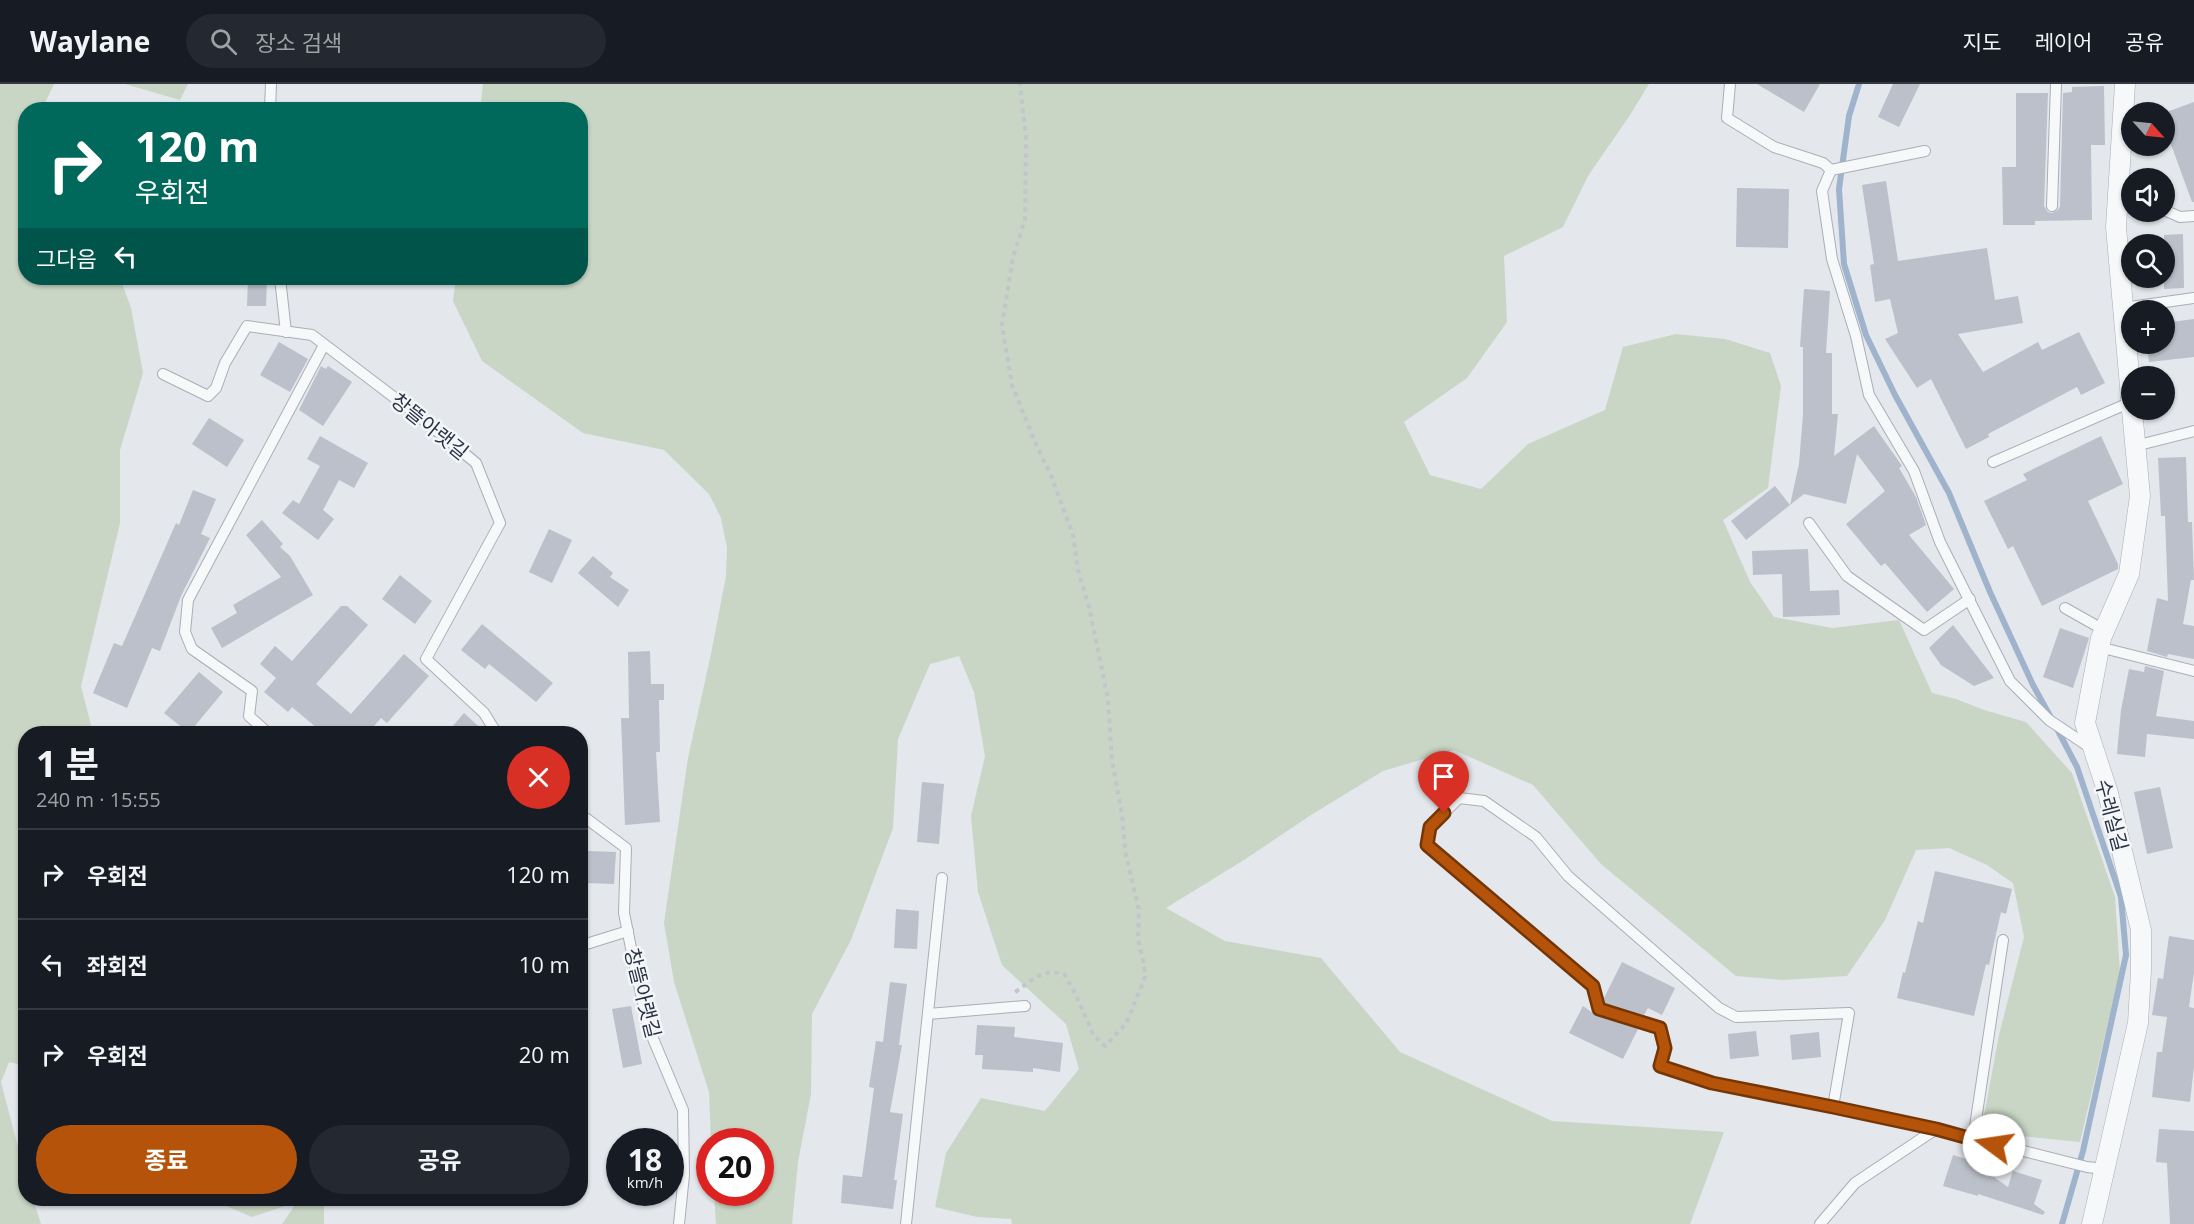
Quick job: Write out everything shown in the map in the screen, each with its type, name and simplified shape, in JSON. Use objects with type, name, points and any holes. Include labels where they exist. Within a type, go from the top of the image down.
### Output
[{"type":"street","name":"수레실길","points":[[2125,84],[2125,168]]},
{"type":"street","name":"수레실길","points":[[2121,201],[2116,227],[2122,300]]},
{"type":"street","name":"수레실길","points":[[2092,1224],[2096,1168],[2138,1023],[2141,971],[2141,930],[2108,793],[2085,723],[2102,638],[2129,574],[2140,496],[2133,420]]},
{"type":"lane","points":[[270,84],[270,102]]},
{"type":"lane","points":[[1730,84],[1727,118],[1774,147],[1823,163],[1831,170]]},
{"type":"lane","points":[[2052,206],[2056,84]]},
{"type":"lane","points":[[1831,170],[1926,151]]},
{"type":"lane","points":[[1831,170],[1822,191],[1832,259],[1856,336],[1869,395],[1914,471],[1940,543],[2010,681],[2049,720],[2094,750]]},
{"type":"lane","points":[[2175,215],[2180,217],[2194,216]]},
{"type":"lane","points":[[281,285],[286,332]]},
{"type":"lane","points":[[2175,301],[2194,298]]},
{"type":"lane","name":"창뜰아랫길","points":[[163,374],[208,396],[216,388],[225,363],[247,327],[312,335],[476,463],[500,523],[426,659],[484,713],[492,726]]},
{"type":"lane","points":[[260,726],[249,716],[252,691],[192,649],[185,632],[188,600],[324,345]]},
{"type":"lane","points":[[1993,462],[2121,406]]},
{"type":"lane","points":[[2135,446],[2194,431]]},
{"type":"lane","points":[[1809,523],[1847,576],[1924,630],[1970,599]]},
{"type":"lane","points":[[2065,608],[2102,638],[2194,671]]},
{"type":"lane","points":[[1833,1107],[1849,1013],[1736,1017],[1719,1008],[1568,876],[1536,837],[1484,801],[1459,798],[1430,827],[1427,845],[1593,986],[1599,1009],[1660,1028],[1665,1048],[1660,1066],[1712,1083],[1936,1129],[1973,1140],[2096,1168]]},
{"type":"lane","name":"창뜰아랫길","points":[[588,820],[626,848],[624,913],[649,1029],[683,1110],[684,1175],[679,1224]]},
{"type":"lane","points":[[906,1224],[942,878]]},
{"type":"lane","points":[[588,944],[628,931]]},
{"type":"lane","points":[[1973,1140],[2003,940]]},
{"type":"lane","points":[[928,1014],[1025,1006]]},
{"type":"lane","points":[[1820,1224],[1855,1183],[1936,1129]]},
{"type":"path","points":[[992,1009],[1042,973],[1064,974],[1094,1036],[1105,1046],[1126,1024],[1145,977],[1138,939],[1138,909],[1125,851],[1122,814],[1113,761],[1108,699],[1089,607],[1078,570],[1073,535],[1050,473],[1036,447],[1012,385],[1002,325],[1012,257],[1025,220],[1026,140],[1020,84]]},
{"type":"green space","points":[[0,84],[54,84],[45,102],[18,102],[18,285],[123,285],[131,308],[143,373],[120,450],[120,523],[81,686],[91,726],[18,726],[18,1064],[9,1062],[1,1082],[18,1147],[18,1206],[35,1206],[41,1224],[0,1224]]},
{"type":"green space","points":[[125,84],[188,84],[180,100]]},
{"type":"green space","points":[[483,84],[1649,84],[1588,176],[1563,227],[1504,256],[1507,322],[1467,378],[1404,422],[1430,475],[1481,489],[1528,444],[1605,410],[1623,347],[1676,334],[1725,339],[1770,353],[1781,386],[1768,488],[1723,520],[1750,582],[1774,617],[1832,628],[1899,620],[1932,693],[2026,722],[2072,773],[2115,897],[2120,972],[2080,1142],[1981,1132],[1999,1035],[2024,937],[2013,883],[1987,865],[1949,848],[1916,850],[1885,920],[1847,976],[1783,980],[1736,976],[1601,864],[1533,785],[1454,750],[1383,771],[1166,908],[1225,941],[1321,958],[1400,1052],[1552,1121],[1724,1132],[1690,1224],[1012,1224],[1011,1219],[977,1217],[935,1207],[946,1153],[981,1098],[1045,1111],[1079,1069],[1066,1024],[1002,965],[978,892],[971,816],[985,756],[974,692],[959,656],[930,664],[898,739],[893,828],[851,940],[812,1014],[811,1094],[798,1162],[792,1224],[716,1224],[715,1206],[774,1206],[774,1128],[710,1128],[709,1092],[674,982],[664,923],[688,758],[726,576],[727,548],[721,518],[709,494],[664,450],[583,433],[482,361],[453,301],[455,285],[588,285],[588,102],[481,102]]},
{"type":"green space","points":[[226,1206],[285,1206],[252,1217]]},
{"type":"green space","points":[[294,1206],[324,1206],[324,1224],[282,1224]]},
{"type":"building","points":[[1757,84],[1820,84],[1804,112]]},
{"type":"building","points":[[1893,84],[1920,84],[1899,127],[1878,117]]},
{"type":"building","points":[[2104,86],[2105,145],[2091,145],[2092,220],[2035,221],[2035,225],[2003,225],[2002,167],[2016,167],[2016,93],[2048,93],[2044,206],[2048,212],[2052,213],[2060,206],[2063,93],[2072,92],[2072,87]]},
{"type":"building","points":[[2194,102],[2194,202],[2192,202],[2175,155],[2175,109]]},
{"type":"building","points":[[1886,181],[1898,261],[1987,248],[1995,300],[2018,296],[2023,323],[1958,334],[1983,372],[2038,342],[2042,350],[2079,332],[2105,383],[2081,395],[2077,387],[1988,434],[1989,437],[1966,449],[1931,379],[1917,388],[1885,339],[1898,333],[1890,299],[1875,302],[1870,265],[1874,264],[1862,185]]},
{"type":"building","points":[[1737,188],[1789,189],[1788,248],[1736,247]]},
{"type":"building","points":[[2175,234],[2183,234],[2184,288],[2164,289],[2175,288]]},
{"type":"building","points":[[248,285],[267,285],[266,306],[247,306]]},
{"type":"building","points":[[1804,289],[1830,291],[1826,353],[1832,353],[1832,414],[1838,414],[1834,456],[1874,426],[1902,466],[1899,468],[1916,497],[1926,525],[1909,535],[1954,589],[1927,612],[1885,563],[1881,566],[1846,524],[1885,491],[1857,454],[1846,504],[1804,494],[1790,505],[1799,464],[1803,414],[1803,347],[1800,347]]},
{"type":"building","points":[[2194,319],[2194,357],[2149,362],[2148,354],[2175,354],[2175,322]]},
{"type":"building","points":[[279,342],[308,359],[290,392],[260,375]]},
{"type":"building","points":[[321,366],[326,369],[328,366],[352,382],[323,426],[299,410]]},
{"type":"building","points":[[209,418],[244,440],[227,467],[192,444]]},
{"type":"building","points":[[320,436],[368,463],[354,488],[339,480],[323,510],[334,519],[318,540],[282,513],[293,500],[299,504],[320,466],[307,459]]},
{"type":"building","points":[[2101,436],[2123,484],[2088,501],[2118,564],[2118,569],[2042,606],[2013,546],[2008,549],[1984,501],[2027,480],[2023,474]]},
{"type":"building","points":[[2186,457],[2188,522],[2192,522],[2194,580],[2191,580],[2183,624],[2194,626],[2194,659],[2168,654],[2167,657],[2147,651],[2157,598],[2168,601],[2165,516],[2161,516],[2158,458]]},
{"type":"building","points":[[1775,486],[1790,505],[1746,540],[1731,521]]},
{"type":"building","points":[[193,490],[216,499],[201,534],[210,538],[181,596],[160,651],[152,648],[127,708],[93,693],[114,643],[122,646],[176,523],[179,525]]},
{"type":"building","points":[[262,520],[283,544],[280,547],[290,556],[313,595],[222,648],[211,628],[237,613],[233,605],[281,577],[246,535]]},
{"type":"building","points":[[549,529],[572,540],[552,583],[529,572]]},
{"type":"building","points":[[1808,549],[1810,591],[1839,590],[1840,615],[1783,617],[1782,574],[1753,575],[1752,551]]},
{"type":"building","points":[[593,556],[613,573],[610,577],[629,590],[618,607],[578,573]]},
{"type":"building","points":[[400,575],[432,601],[415,624],[382,599]]},
{"type":"building","points":[[341,606],[347,606],[368,625],[316,684],[351,714],[404,654],[429,676],[387,723],[381,718],[374,726],[315,726],[292,707],[288,712],[264,692],[276,678],[260,664],[275,646],[292,661]]},
{"type":"building","points":[[482,624],[553,683],[536,702],[489,664],[485,669],[461,650]]},
{"type":"building","points":[[1953,625],[1994,678],[1974,686],[1941,665],[1929,648]]},
{"type":"building","points":[[2060,628],[2089,638],[2073,688],[2043,677]]},
{"type":"building","points":[[650,651],[651,684],[664,684],[664,700],[659,700],[660,752],[656,752],[660,822],[625,825],[621,718],[629,718],[628,652]]},
{"type":"building","points":[[2145,666],[2164,671],[2156,716],[2194,721],[2194,739],[2147,734],[2145,757],[2117,754],[2121,710],[2129,669],[2144,672]]},
{"type":"building","points":[[199,672],[223,692],[195,726],[180,726],[164,713]]},
{"type":"building","points":[[464,713],[478,726],[453,726]]},
{"type":"building","points":[[922,782],[944,784],[939,844],[917,842]]},
{"type":"building","points":[[2160,787],[2173,848],[2147,854],[2134,792]]},
{"type":"building","points":[[588,851],[616,852],[614,884],[588,883]]},
{"type":"building","points":[[1935,871],[2012,889],[2006,914],[2001,912],[1974,1016],[1897,998],[1918,921],[1923,923]]},
{"type":"building","points":[[896,909],[919,911],[917,949],[894,948]]},
{"type":"building","points":[[2169,936],[2194,940],[2194,972],[2189,1007],[2194,1008],[2194,1066],[2190,1102],[2152,1097],[2157,1052],[2162,1052],[2167,1017],[2152,1015],[2158,978],[2163,979]]},
{"type":"building","points":[[1622,962],[1675,988],[1662,1015],[1648,1008],[1644,1015],[1605,1003],[1604,998]]},
{"type":"building","points":[[890,982],[907,984],[899,1045],[902,1045],[890,1112],[903,1114],[894,1180],[897,1180],[893,1209],[841,1203],[843,1175],[862,1177],[874,1088],[869,1087],[876,1041],[883,1042]]},
{"type":"building","points":[[631,1006],[642,1064],[623,1068],[612,1009]]},
{"type":"building","points":[[1583,1006],[1597,1016],[1638,1029],[1623,1059],[1569,1033]]},
{"type":"building","points":[[977,1025],[1015,1027],[1014,1037],[1063,1043],[1060,1072],[1033,1068],[1033,1072],[982,1069],[983,1055],[975,1055]]},
{"type":"building","points":[[1756,1031],[1759,1056],[1730,1059],[1728,1034]]},
{"type":"building","points":[[1819,1032],[1821,1057],[1792,1060],[1790,1035]]},
{"type":"building","points":[[2159,1129],[2194,1131],[2194,1224],[2170,1224],[2167,1163],[2156,1162]]},
{"type":"building","points":[[1953,1155],[1970,1160],[2008,1187],[2013,1171],[2042,1180],[2034,1204],[2045,1212],[2043,1215],[1978,1194],[1978,1196],[1943,1186]]},
{"type":"waterway","points":[[1859,84],[1849,116],[1839,189],[1844,264],[1866,335],[1895,395],[1949,493],[1990,592],[2033,685],[2050,716]]},
{"type":"waterway","points":[[2055,725],[2077,767],[2121,897],[2126,955],[2083,1151],[2062,1224]]},
{"type":"route","points":[[1444,813],[1430,827],[1427,845],[1593,986],[1599,1009],[1660,1028],[1665,1048],[1660,1066],[1712,1083],[1936,1129],[1994,1145]]}]
